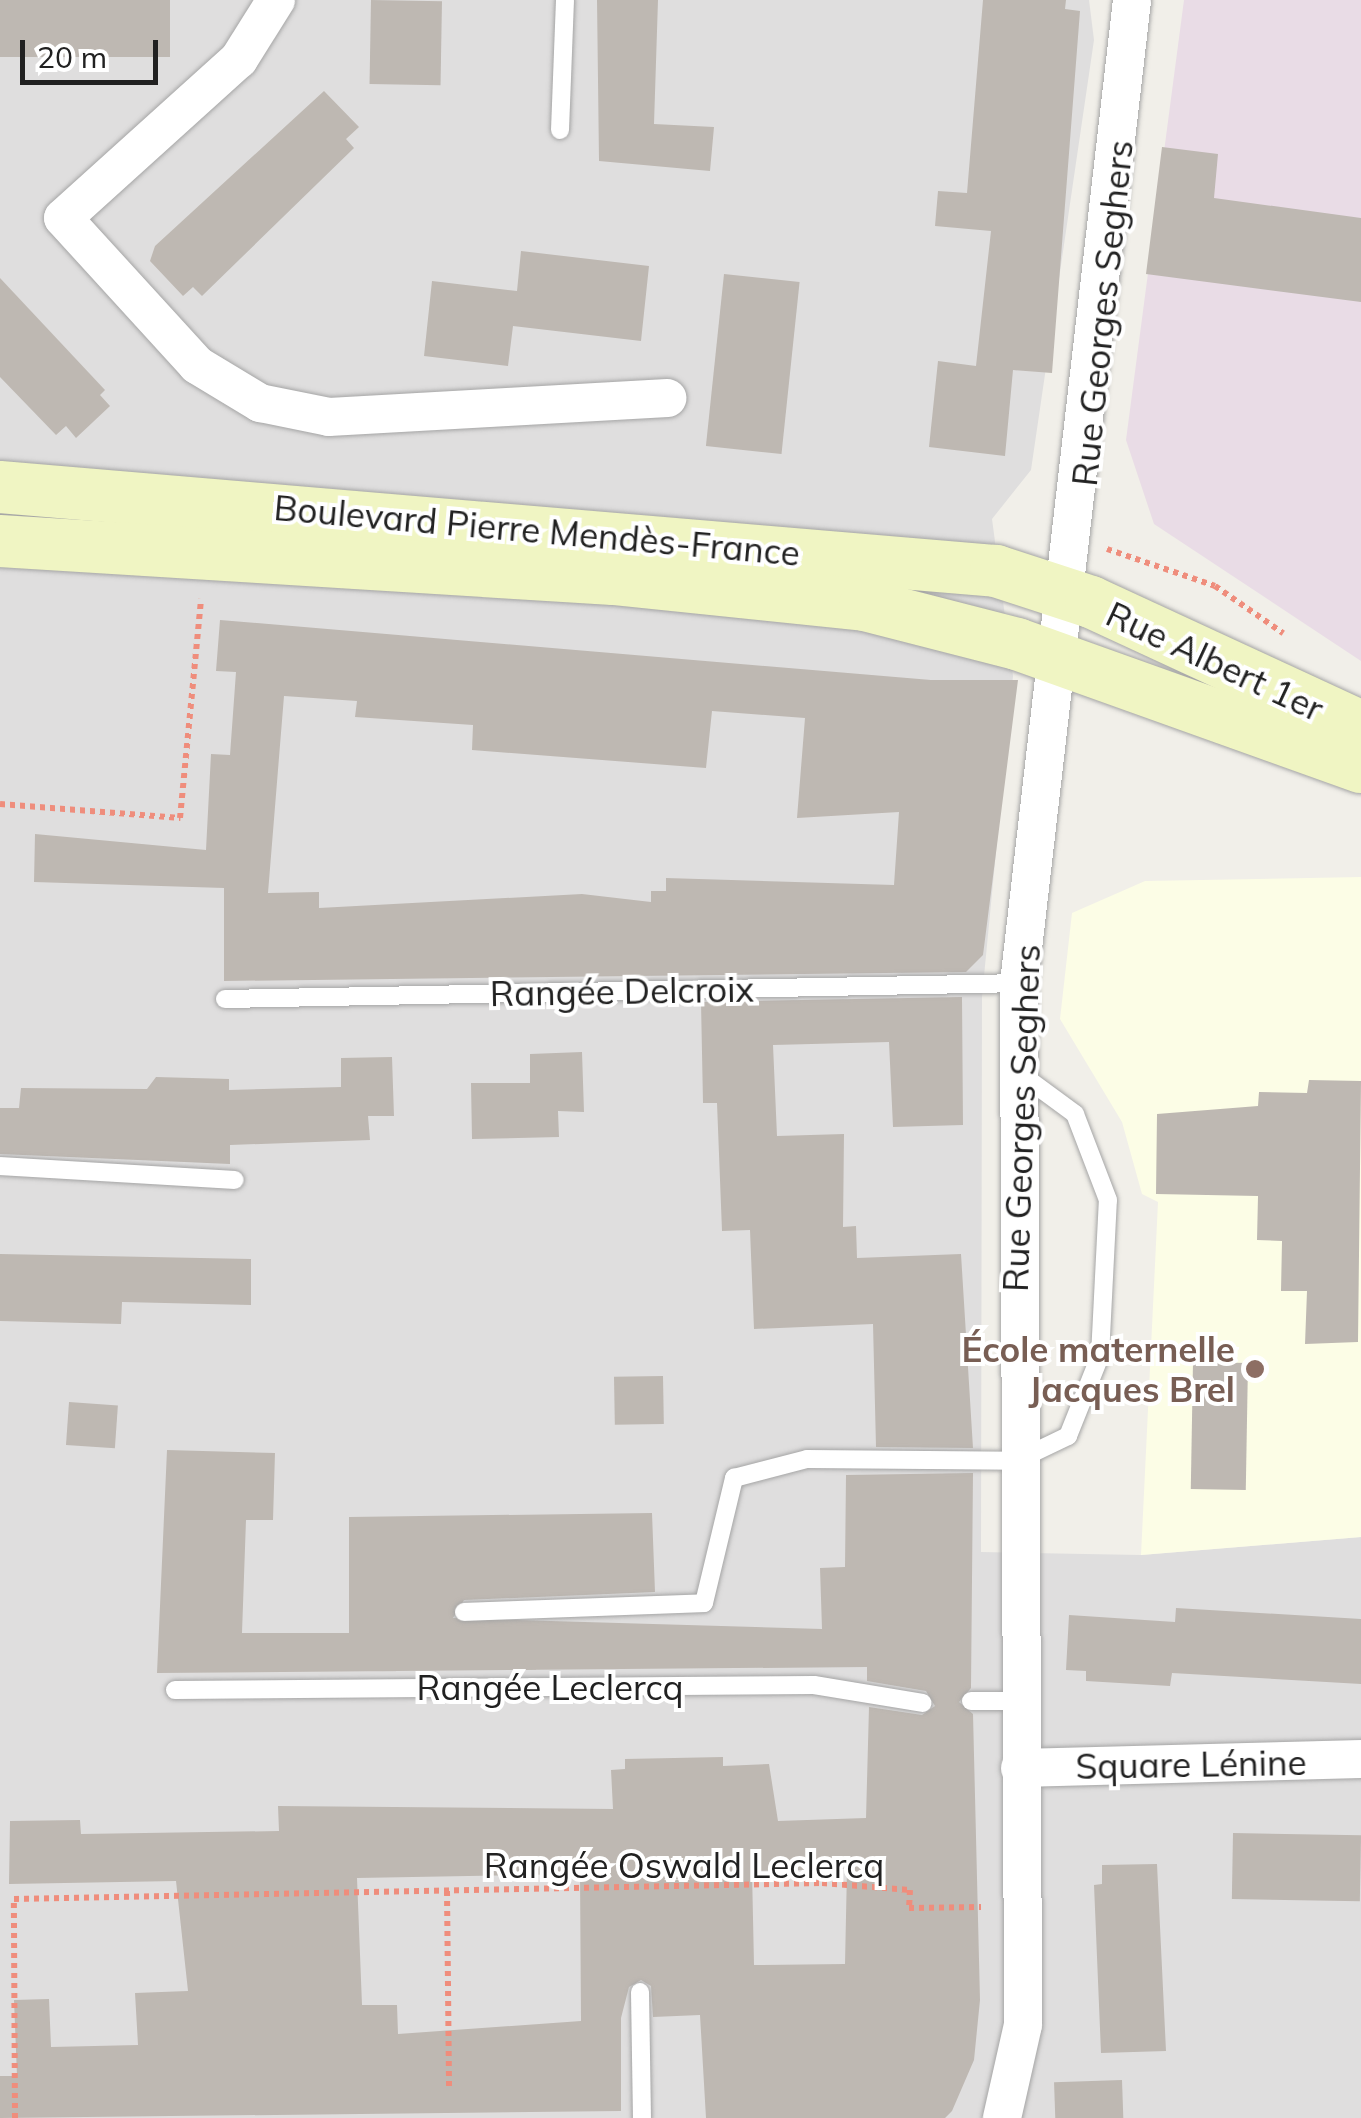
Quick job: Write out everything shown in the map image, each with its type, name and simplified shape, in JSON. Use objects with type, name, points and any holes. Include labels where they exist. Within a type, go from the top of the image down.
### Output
[{"type":"street","points":[[276,0],[239,59],[63,218],[197,365],[237,394],[330,417],[667,398]]},
{"type":"street","name":"Rue Georges Seghers","points":[[1002,2118],[1020,2064],[1016,1070],[1020,983],[1073,569],[1132,0]]},
{"type":"street","name":"Boulevard Pierre Mendès-France","points":[[0,487],[954,565],[1073,569]]},
{"type":"street","name":"Boulevard Pierre Mendès-France","points":[[0,542],[756,591],[916,616],[1062,659]]},
{"type":"street","name":"Rue Albert 1er","points":[[1073,569],[1361,727]]},
{"type":"street","name":"Rue Albert 1er","points":[[1062,659],[1361,766]]},
{"type":"street","name":"Square Lénine","points":[[1020,1768],[1361,1760]]},
{"type":"lane","points":[[560,130],[564,0]]},
{"type":"lane","name":"Rangée Delcroix","points":[[225,999],[1020,983]]},
{"type":"lane","points":[[464,1612],[704,1603],[734,1478],[807,1459],[1016,1462],[1068,1436],[1093,1388],[1108,1200],[1075,1114],[1016,1070]]},
{"type":"lane","points":[[0,1166],[235,1180]]},
{"type":"lane","name":"Rangée Leclercq","points":[[175,1690],[814,1685],[923,1702]]},
{"type":"lane","points":[[971,1701],[1020,1701]]},
{"type":"lane","points":[[640,1992],[642,2118]]},
{"type":"path","points":[[0,804],[180,818],[205,553]]},
{"type":"path","points":[[1073,569],[1181,570],[1293,642]]},
{"type":"path","name":"Rangée Oswald Leclercq","points":[[15,2118],[8,1907],[14,1899],[822,1884],[910,1890],[909,1908],[1022,1906]]},
{"type":"path","name":"Rangée Oswald Leclercq","points":[[447,1891],[449,2086]]},
{"type":"shaded area","points":[[0,0],[1089,0],[1094,40],[1031,470],[992,519],[1013,676],[982,997],[981,1552],[1141,1555],[1361,1537],[1361,2118],[0,2118]]},
{"type":"shaded area","points":[[1184,0],[1361,0],[1361,661],[1154,524],[1126,440]]},
{"type":"shaded area","name":"École maternelle Jacques Brel","points":[[1361,877],[1361,1537],[1141,1555],[1158,1202],[1142,1194],[1122,1122],[1060,1019],[1072,913],[1145,881]]},
{"type":"building","points":[[0,0],[170,0],[170,57],[0,57]]},
{"type":"building","points":[[371,0],[442,1],[441,85],[370,84]]},
{"type":"building","points":[[597,0],[658,0],[654,124],[714,127],[710,171],[599,161]]},
{"type":"building","points":[[983,0],[1066,0],[1065,9],[1080,11],[1052,373],[1013,370],[1005,456],[929,447],[938,361],[976,366],[991,231],[935,226],[938,191],[967,193]]},
{"type":"building","points":[[324,91],[359,127],[346,139],[354,148],[202,296],[193,287],[183,296],[150,261],[155,246]]},
{"type":"building","points":[[1162,147],[1218,154],[1214,198],[1361,218],[1361,302],[1146,274]]},
{"type":"building","points":[[521,251],[649,266],[641,341],[513,326],[508,366],[424,356],[432,281],[517,291]]},
{"type":"building","points":[[724,274],[800,282],[782,454],[706,446]]},
{"type":"building","points":[[0,278],[105,390],[100,395],[110,406],[76,438],[66,426],[56,435],[0,377]]},
{"type":"building","points":[[220,620],[931,680],[1018,680],[983,955],[966,972],[224,981],[224,888],[34,882],[35,834],[206,850],[211,754],[230,755],[236,672],[216,671]],"holes":[[[284,696],[357,701],[355,717],[473,725],[472,750],[706,768],[712,711],[805,718],[797,818],[899,812],[894,885],[666,878],[666,891],[651,891],[651,902],[582,894],[319,908],[319,892],[268,893]]]},
{"type":"building","points":[[962,997],[963,1125],[893,1127],[889,1042],[773,1045],[777,1136],[844,1134],[843,1227],[856,1226],[857,1258],[961,1254],[973,1448],[876,1447],[873,1324],[754,1329],[750,1230],[722,1231],[717,1103],[703,1103],[701,1002]]},
{"type":"building","points":[[582,1052],[584,1112],[558,1111],[559,1137],[472,1139],[471,1083],[530,1083],[530,1054]]},
{"type":"building","points":[[392,1057],[394,1116],[368,1116],[370,1140],[230,1145],[230,1164],[0,1154],[0,1108],[19,1108],[21,1088],[147,1089],[156,1077],[229,1079],[229,1090],[341,1087],[341,1058]]},
{"type":"building","points":[[1309,1080],[1361,1081],[1358,1342],[1305,1344],[1307,1291],[1281,1291],[1282,1241],[1257,1240],[1258,1196],[1156,1194],[1157,1114],[1258,1106],[1259,1092],[1307,1093]]},
{"type":"building","points":[[0,1254],[251,1259],[251,1305],[122,1302],[121,1324],[0,1321]]},
{"type":"building","points":[[1193,1362],[1248,1363],[1246,1490],[1191,1489]]},
{"type":"building","points":[[663,1376],[664,1424],[615,1425],[614,1377]]},
{"type":"building","points":[[69,1402],[118,1405],[115,1448],[66,1445]]},
{"type":"building","points":[[167,1450],[275,1453],[273,1520],[246,1520],[242,1633],[349,1633],[349,1517],[652,1513],[655,1592],[464,1600],[453,1618],[822,1629],[820,1568],[845,1567],[846,1475],[973,1473],[971,1688],[959,1702],[973,1714],[980,2000],[974,2060],[952,2111],[945,2118],[706,2118],[700,2015],[653,2017],[651,1986],[641,1980],[629,1987],[621,2018],[621,2111],[0,2118],[0,2076],[17,2076],[14,2000],[49,1999],[51,2047],[138,2045],[135,1993],[188,1991],[176,1881],[9,1884],[10,1821],[80,1820],[81,1834],[279,1831],[278,1806],[613,1809],[611,1770],[625,1769],[625,1759],[723,1757],[723,1766],[769,1764],[778,1821],[866,1818],[869,1707],[922,1715],[935,1706],[926,1691],[867,1681],[867,1667],[157,1673]],"holes":[[[847,1869],[845,1964],[754,1965],[752,1871]],[[580,1874],[581,2021],[398,2034],[397,2005],[362,2005],[357,1878]]]},
{"type":"building","points":[[1176,1608],[1361,1619],[1361,1684],[1172,1673],[1170,1686],[1086,1681],[1086,1671],[1066,1670],[1069,1615],[1175,1622]]},
{"type":"building","points":[[1233,1833],[1361,1835],[1360,1901],[1232,1899]]},
{"type":"building","points":[[1157,1864],[1166,2051],[1101,2053],[1094,1885],[1102,1884],[1102,1865]]},
{"type":"building","points":[[1122,2080],[1123,2118],[1055,2118],[1054,2082]]},
{"type":"place","name":"École maternelle Jacques Brel","points":[[1255,1369]]}]
